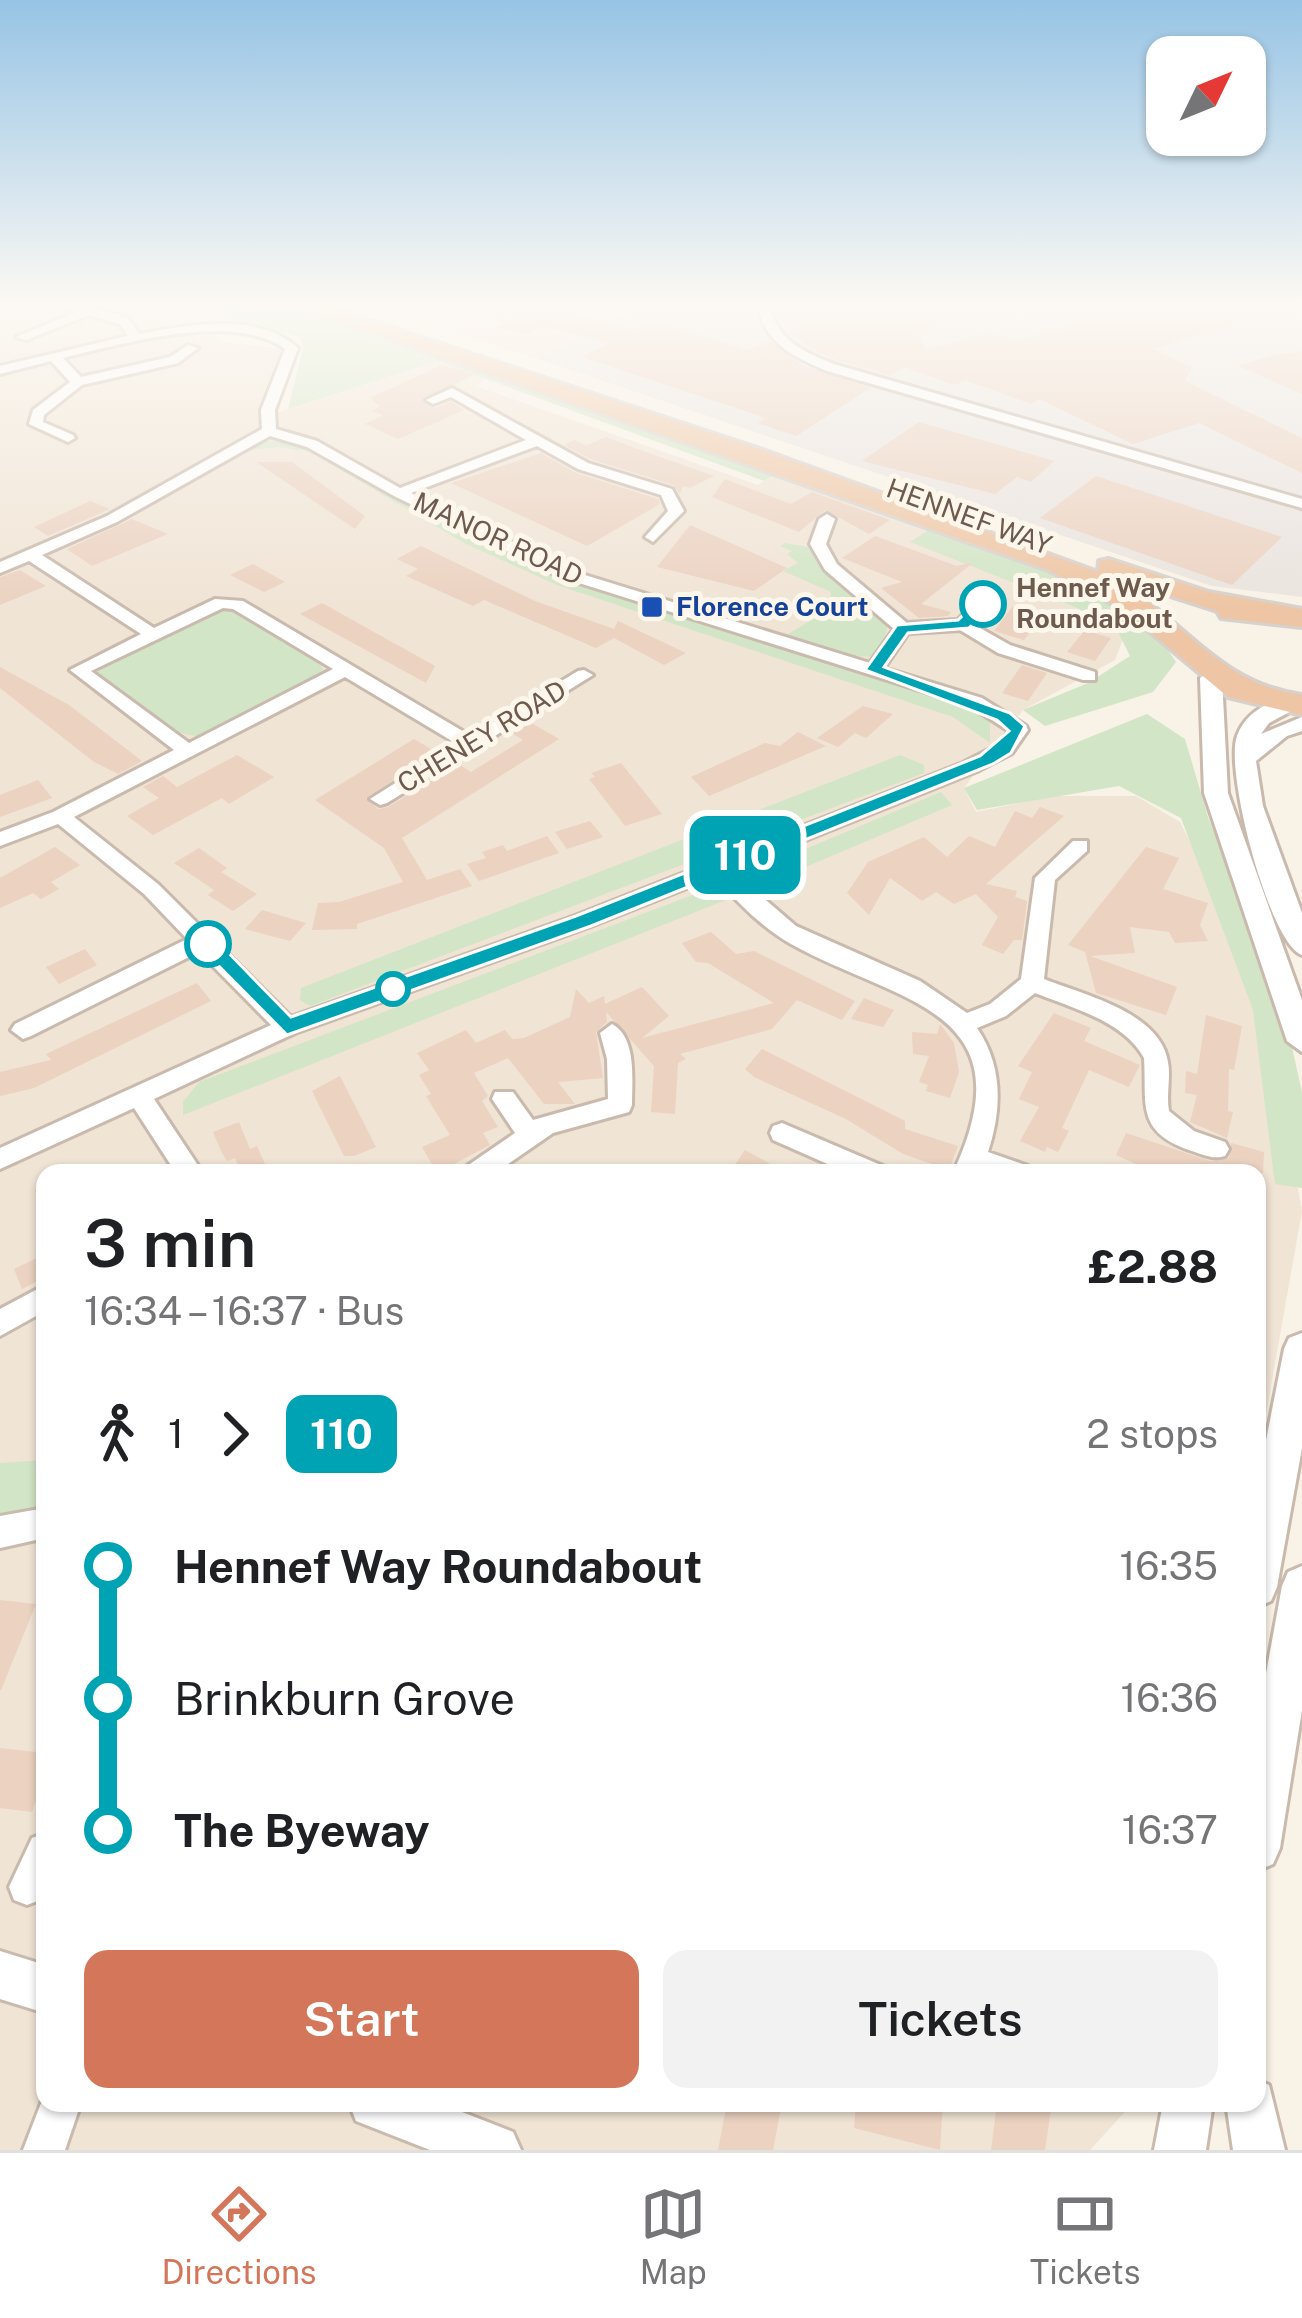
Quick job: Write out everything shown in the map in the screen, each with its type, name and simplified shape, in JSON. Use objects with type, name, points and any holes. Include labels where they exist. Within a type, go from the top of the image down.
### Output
[{"type":"highway","name":"HENNEF WAY","points":[[615,407],[1071,571],[1139,606],[1210,678]]},
{"type":"highway","name":"HENNEF WAY","points":[[651,407],[784,450],[1190,596],[1285,614]]},
{"type":"highway","points":[[1188,651],[1189,634],[1202,620],[1285,614]]},
{"type":"highway","points":[[1210,678],[1297,711]]},
{"type":"street","points":[[48,407],[35,418],[40,428],[68,438]]},
{"type":"street","points":[[0,568],[130,509],[268,431],[269,407]]},
{"type":"street","points":[[470,407],[583,466],[668,492],[676,512],[653,537]]},
{"type":"street","points":[[968,407],[1302,504]]},
{"type":"street","name":"MANOR ROAD","points":[[268,431],[304,440],[399,493],[566,574],[983,705],[1019,730],[1005,749],[987,760],[716,867]]},
{"type":"street","points":[[399,493],[536,441]]},
{"type":"street","points":[[827,519],[818,544],[825,560],[903,628],[963,625],[1004,649],[1089,676]]},
{"type":"street","points":[[31,555],[149,632]]},
{"type":"street","points":[[188,751],[79,670],[205,607],[230,603],[471,744]]},
{"type":"street","points":[[963,625],[983,604]]},
{"type":"street","points":[[874,670],[903,628]]},
{"type":"street","points":[[0,839],[60,816],[345,670]]},
{"type":"street","name":"CHENEY ROAD","points":[[380,799],[584,675]]},
{"type":"street","points":[[1210,678],[1216,793],[1302,1042]]},
{"type":"street","points":[[1297,711],[1263,715],[1248,733],[1244,759],[1260,839],[1302,945]]},
{"type":"street","points":[[60,816],[151,889],[287,1027]]},
{"type":"street","points":[[965,1023],[1009,1004],[1033,983],[1042,952],[1045,878],[1080,846]]},
{"type":"street","points":[[0,1159],[287,1027],[583,921],[716,867],[793,935],[929,995],[965,1023],[987,1084],[985,1120],[970,1164]]},
{"type":"street","points":[[23,1030],[204,940]]},
{"type":"street","points":[[1033,983],[1098,1011],[1144,1039],[1156,1060],[1151,1098],[1156,1111],[1193,1143],[1216,1149]]},
{"type":"street","points":[[488,1164],[529,1133],[565,1118],[603,1113],[620,1105],[620,1058],[612,1033]]},
{"type":"street","points":[[137,1093],[184,1164]]},
{"type":"street","points":[[504,1099],[529,1133]]},
{"type":"street","points":[[782,1133],[853,1164]]},
{"type":"street","points":[[0,1324],[36,1302]]},
{"type":"street","points":[[1266,1539],[1302,1349]]},
{"type":"street","points":[[0,1532],[36,1525]]},
{"type":"street","points":[[1266,1796],[1302,1586]]},
{"type":"street","points":[[26,1886],[36,1868]]},
{"type":"street","points":[[0,1975],[36,1986]]},
{"type":"street","points":[[44,2150],[58,2112]]},
{"type":"street","points":[[397,2112],[494,2150]]},
{"type":"street","points":[[1180,2150],[1186,2112]]},
{"type":"street","points":[[1252,2112],[1258,2150]]},
{"type":"shaded area","points":[[0,407],[264,407],[260,418],[293,407],[537,407],[758,485],[782,470],[937,525],[1128,626],[1115,660],[1023,710],[964,788],[976,812],[1053,796],[1136,796],[1180,822],[1259,979],[1302,1211],[1266,1414],[1266,1164],[36,1164],[36,2112],[1125,2112],[1090,2150],[0,2150]]},
{"type":"shaded area","points":[[682,407],[1302,407],[1302,597],[1212,586]]},
{"type":"green space","points":[[563,407],[591,407],[782,470],[764,481]]},
{"type":"green space","points":[[265,441],[301,442],[569,578],[962,702],[990,719],[990,743],[953,717],[557,585],[466,544],[310,452],[278,447],[235,452]]},
{"type":"green space","points":[[937,525],[1101,592],[1155,634],[1176,662],[1153,692],[1045,726],[1023,710],[1088,683],[1130,656],[1117,630],[1075,607],[910,542]]},
{"type":"green space","points":[[780,546],[809,547],[818,564],[888,624],[880,657],[851,656],[785,636],[810,621],[812,606],[830,605],[831,592],[783,571],[798,563],[787,554],[792,551]]},
{"type":"green space","points":[[223,609],[238,612],[317,659],[323,669],[318,676],[199,737],[172,731],[94,674],[97,666]]},
{"type":"green space","points":[[1147,714],[1185,739],[1208,817],[1279,989],[1302,1092],[1302,1188],[1275,1184],[1253,1010],[1181,818],[1119,786],[977,810],[964,788]]},
{"type":"green space","points":[[900,755],[924,765],[924,773],[310,1006],[300,1000],[301,988]]},
{"type":"green space","points":[[941,792],[952,805],[763,885],[763,867]]},
{"type":"green space","points":[[719,885],[731,898],[183,1115],[183,1102],[199,1082]]},
{"type":"green space","points":[[36,1461],[36,1515],[0,1525],[0,1463]]},
{"type":"building","points":[[734,407],[840,407],[796,436],[758,423],[766,418]]},
{"type":"building","points":[[1056,407],[1239,407],[1302,438],[1302,473],[1199,423],[1133,444]]},
{"type":"building","points":[[464,410],[398,439],[365,424],[383,415],[371,411]]},
{"type":"building","points":[[919,422],[1054,461],[1031,482],[1017,477],[995,494],[862,461]]},
{"type":"building","points":[[606,437],[714,476],[690,488],[683,486],[680,494],[673,485],[590,459],[564,445],[575,440],[586,446]]},
{"type":"building","points":[[541,453],[576,473],[658,499],[660,504],[587,546],[451,483]]},
{"type":"building","points":[[256,462],[292,462],[365,516],[355,529]]},
{"type":"building","points":[[1096,476],[1282,537],[1232,585],[1040,518]]},
{"type":"building","points":[[725,479],[791,504],[812,492],[890,520],[869,534],[825,510],[799,532],[712,497]]},
{"type":"building","points":[[90,501],[110,509],[48,536],[34,527]]},
{"type":"building","points":[[132,519],[168,534],[92,566],[67,549]]},
{"type":"building","points":[[690,525],[787,568],[754,591],[657,567]]},
{"type":"building","points":[[875,536],[957,566],[974,562],[921,604],[951,612],[948,616],[919,618],[881,588],[902,582],[842,558]]},
{"type":"building","points":[[421,546],[535,601],[614,629],[618,621],[686,653],[664,665],[614,638],[596,648],[484,600],[473,606],[406,576],[418,569],[397,559]]},
{"type":"building","points":[[253,564],[285,582],[264,592],[230,575]]},
{"type":"building","points":[[20,570],[46,586],[0,605],[0,577]]},
{"type":"building","points":[[322,603],[435,666],[426,683],[300,614]]},
{"type":"building","points":[[1013,606],[1043,615],[1024,640],[994,631]]},
{"type":"building","points":[[1085,630],[1111,638],[1095,661],[1067,652]]},
{"type":"building","points":[[1022,665],[1047,673],[1028,701],[1002,693]]},
{"type":"building","points":[[0,667],[69,705],[142,761],[118,774],[94,762],[0,688]]},
{"type":"building","points":[[863,706],[893,714],[866,738],[855,733],[838,747],[817,738]]},
{"type":"building","points":[[528,721],[559,739],[402,838],[427,880],[460,869],[472,886],[357,924],[357,929],[312,930],[318,903],[339,902],[403,882],[384,848],[315,800],[414,739],[436,752],[366,798],[378,809],[388,807],[458,764],[471,772],[523,740],[510,732]]},
{"type":"building","points":[[798,732],[826,746],[709,796],[691,777],[765,743],[780,746]]},
{"type":"building","points":[[237,755],[274,777],[229,804],[222,798],[153,835],[127,816],[159,798],[143,787],[163,776],[177,787]]},
{"type":"building","points":[[621,763],[662,814],[625,826],[589,779],[595,777],[591,773]]},
{"type":"building","points":[[38,780],[52,798],[0,817],[0,795]]},
{"type":"building","points":[[1040,807],[1064,816],[986,884],[1017,891],[1015,897],[1027,901],[1022,940],[1014,940],[1003,954],[982,945],[998,917],[976,894],[954,904],[936,892],[922,901],[890,878],[869,915],[847,893],[868,862],[924,837],[947,857],[969,836],[995,847],[1015,811],[1032,818]]},
{"type":"building","points":[[590,821],[603,837],[567,849],[555,832]]},
{"type":"building","points":[[547,836],[559,853],[479,881],[467,864],[486,858],[482,852],[503,845],[507,851]]},
{"type":"building","points":[[55,847],[80,865],[51,882],[59,889],[41,899],[33,893],[0,908],[0,878]]},
{"type":"building","points":[[1146,847],[1179,858],[1163,889],[1208,903],[1200,925],[1208,941],[1175,943],[1169,932],[1130,927],[1135,953],[1090,956],[1177,987],[1166,1015],[1096,993],[1085,952],[1068,945]]},
{"type":"building","points":[[199,848],[227,868],[221,872],[257,894],[233,911],[208,895],[214,890],[174,863]]},
{"type":"building","points":[[262,910],[306,923],[290,941],[245,929]]},
{"type":"building","points":[[711,932],[736,954],[754,951],[855,1001],[842,1020],[797,1000],[772,1029],[680,1054],[686,1059],[678,1063],[675,1114],[651,1112],[654,1066],[606,1012],[607,1022],[596,1032],[603,1078],[558,1082],[575,1104],[544,1104],[508,1058],[474,1073],[488,1096],[482,1101],[498,1127],[483,1133],[490,1145],[454,1164],[432,1164],[422,1147],[450,1135],[426,1096],[431,1094],[419,1075],[429,1070],[417,1053],[466,1030],[476,1043],[505,1030],[512,1039],[524,1038],[570,1017],[576,989],[589,1003],[604,996],[605,1004],[642,987],[669,1016],[642,1038],[774,1003],[708,963],[696,962],[682,943]]},
{"type":"building","points":[[85,949],[97,965],[59,984],[46,967]]},
{"type":"building","points":[[197,983],[211,1001],[34,1088],[0,1096],[0,1072],[51,1060],[46,1054]]},
{"type":"building","points":[[864,998],[894,1010],[883,1027],[851,1019]]},
{"type":"building","points":[[1054,1013],[1091,1028],[1084,1041],[1140,1065],[1129,1087],[1089,1070],[1062,1128],[1069,1131],[1058,1152],[1047,1147],[1045,1152],[1020,1141],[1039,1107],[1019,1099],[1032,1072],[1018,1066]]},
{"type":"building","points":[[1206,1015],[1242,1026],[1234,1070],[1229,1069],[1228,1111],[1233,1112],[1227,1138],[1190,1122],[1197,1095],[1185,1093],[1186,1071],[1197,1074]]},
{"type":"building","points":[[940,1024],[954,1043],[959,1072],[950,1098],[926,1091],[928,1085],[919,1082],[929,1056],[913,1054],[912,1032],[937,1034]]},
{"type":"building","points":[[762,1049],[905,1121],[905,1129],[958,1146],[951,1164],[932,1164],[903,1154],[846,1119],[745,1069]]},
{"type":"building","points":[[340,1076],[376,1147],[354,1156],[344,1156],[312,1091]]},
{"type":"building","points":[[239,1122],[250,1149],[257,1146],[265,1164],[237,1164],[235,1158],[227,1161],[213,1132]]},
{"type":"building","points":[[1126,1133],[1210,1161],[1229,1158],[1231,1143],[1264,1152],[1263,1164],[1136,1164],[1116,1155]]},
{"type":"building","points":[[745,1150],[771,1164],[735,1164]]},
{"type":"building","points":[[36,1258],[36,1282],[22,1289],[14,1269]]},
{"type":"building","points":[[0,1600],[36,1604],[1,1690],[0,1690]]},
{"type":"building","points":[[0,1748],[36,1752],[32,1812],[0,1808]]},
{"type":"building","points":[[725,2112],[780,2112],[773,2150],[718,2150]]},
{"type":"building","points":[[855,2112],[942,2112],[940,2150],[854,2128]]},
{"type":"building","points":[[996,2112],[1051,2112],[1045,2150],[991,2150]]},
{"type":"bus line","name":"110","points":[[208,944],[287,1027],[583,921],[987,760],[1005,749],[1019,730],[976,702],[874,670],[902,636],[903,628],[963,625],[983,604]]},
{"type":"place","name":"Hennef Way Roundabout","points":[[983,604]]},
{"type":"place","name":"Florence Court","points":[[652,607]]}]
